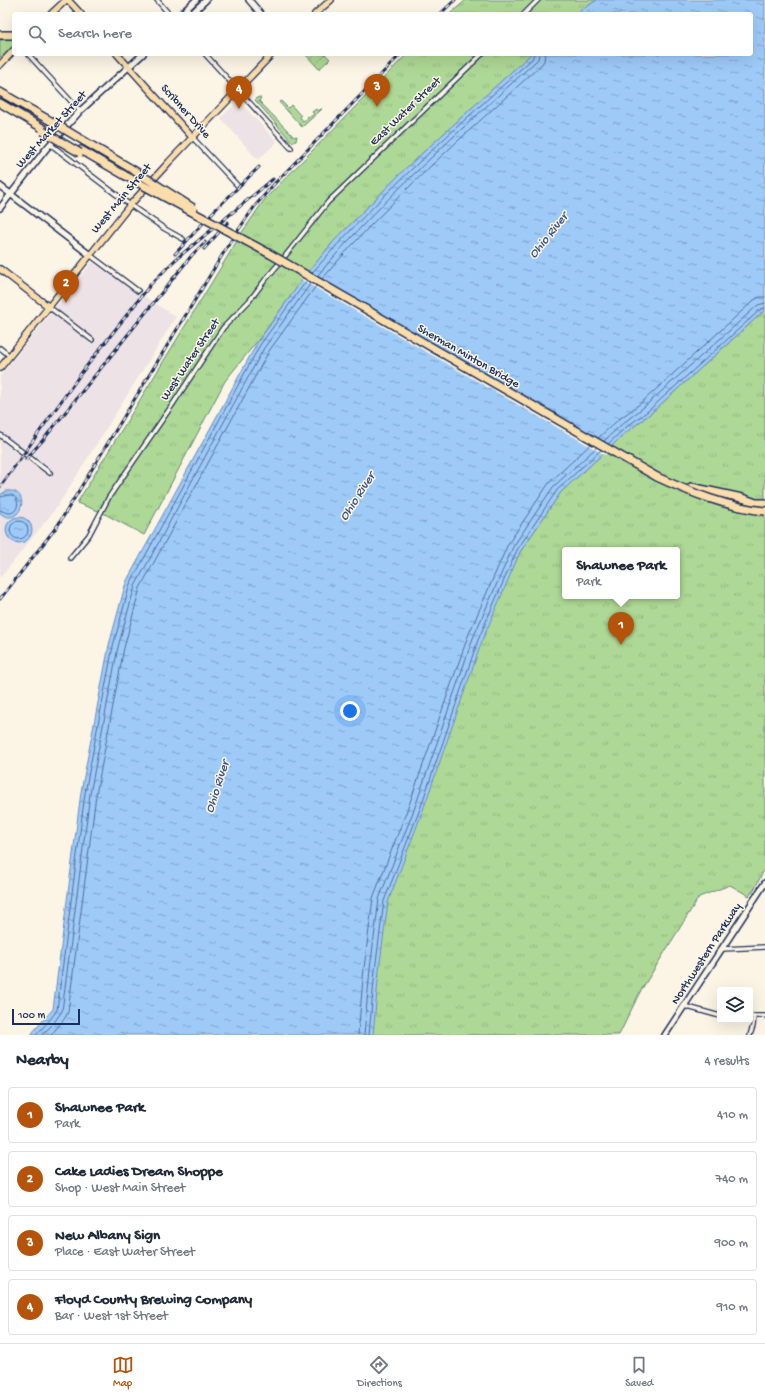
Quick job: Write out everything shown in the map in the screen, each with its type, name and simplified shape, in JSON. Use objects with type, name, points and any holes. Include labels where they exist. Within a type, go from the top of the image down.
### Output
[{"type":"highway","points":[[0,35],[12,35]]},
{"type":"highway","name":"Sherman Minton Bridge","points":[[0,92],[130,168],[272,257],[626,461],[654,474],[691,487],[742,498],[756,503],[765,503]]},
{"type":"highway","points":[[0,103],[80,152],[270,254],[657,477],[691,492],[765,513]]},
{"type":"highway","points":[[0,107],[43,130]]},
{"type":"highway","name":"Sherman Minton Bridge","points":[[123,176],[175,205],[230,232],[587,440],[657,479],[702,499],[734,508],[765,513]]},
{"type":"main road","points":[[53,12],[67,0],[79,12]]},
{"type":"main road","points":[[317,12],[330,0]]},
{"type":"main road","points":[[0,65],[12,52]]},
{"type":"main road","name":"Scribner Drive","points":[[119,56],[192,137]]},
{"type":"main road","name":"West Main Street","points":[[0,368],[130,205],[192,137],[270,56]]},
{"type":"main road","points":[[0,269],[49,307]]},
{"type":"street","points":[[157,0],[167,12]]},
{"type":"street","points":[[182,12],[196,0]]},
{"type":"street","points":[[193,12],[206,0]]},
{"type":"street","points":[[249,0],[259,12]]},
{"type":"street","points":[[526,12],[538,0]]},
{"type":"street","points":[[30,56],[80,111]]},
{"type":"street","name":"West Market Street","points":[[0,208],[50,144],[80,111],[140,56]]},
{"type":"street","points":[[207,56],[291,148]]},
{"type":"street","name":"East Water Street","points":[[346,185],[480,56]]},
{"type":"street","points":[[429,104],[429,111]]},
{"type":"street","name":"Scribner Drive","points":[[192,137],[237,185]]},
{"type":"street","points":[[50,144],[130,205],[168,231],[183,239]]},
{"type":"street","name":"West Water Street","points":[[70,558],[89,535],[109,496],[184,387],[215,338],[250,300],[328,202],[346,185]]},
{"type":"street","points":[[0,186],[138,291]]},
{"type":"street","points":[[49,307],[92,340]]},
{"type":"street","points":[[0,348],[10,356]]},
{"type":"street","points":[[0,435],[50,473]]},
{"type":"street","name":"Northwestern Parkway","points":[[665,1035],[765,883]]},
{"type":"street","points":[[722,949],[765,947]]},
{"type":"street","points":[[684,1006],[717,1015]]},
{"type":"street","points":[[753,1016],[765,1016]]},
{"type":"street","points":[[750,1035],[753,1023]]},
{"type":"shaded area","points":[[238,100],[277,142],[258,160],[221,118]]},
{"type":"shaded area","points":[[92,262],[176,317],[57,507],[0,578],[0,376]]},
{"type":"green space","points":[[466,0],[597,0],[578,12],[452,12]]},
{"type":"green space","points":[[12,39],[12,47],[0,58],[0,40]]},
{"type":"green space","points":[[307,56],[327,56],[330,59],[319,69]]},
{"type":"green space","points":[[405,56],[529,56],[406,168],[334,241],[305,276],[263,334],[225,381],[144,535],[101,512],[77,503],[243,231],[265,199]]},
{"type":"green space","points":[[258,97],[261,98],[259,101],[294,137],[297,136],[296,141],[292,142],[255,100]]},
{"type":"green space","points":[[281,101],[288,108],[291,105],[301,116],[300,117],[303,121],[307,119],[308,116],[310,117],[314,114],[312,112],[316,109],[318,111],[322,109],[302,127],[279,102]]},
{"type":"green space","points":[[765,310],[765,868],[755,888],[749,896],[730,885],[699,897],[640,992],[619,1035],[372,1035],[373,975],[393,860],[435,738],[520,552],[561,492],[628,431],[650,414]]},
{"type":"water","name":"Ohio River","points":[[597,0],[765,0],[765,310],[561,492],[520,552],[482,641],[423,810],[388,902],[379,970],[373,1035],[32,1035],[32,1033],[53,1009],[81,792],[109,645],[126,582],[257,343],[305,276],[334,241],[406,168],[529,56],[753,56],[753,12],[578,12]]},
{"type":"water","points":[[6,491],[15,492],[20,496],[22,501],[18,513],[7,517],[0,513],[0,495]]},
{"type":"water","points":[[19,517],[28,521],[32,530],[28,539],[19,543],[10,539],[6,530],[10,521]]},
{"type":"pier","points":[[306,271],[612,448],[605,455],[300,279]]},
{"type":"railway","points":[[442,12],[455,0]]},
{"type":"railway","points":[[0,599],[58,525],[232,239],[255,206],[275,183],[399,56]]},
{"type":"railway","points":[[175,254],[213,212],[259,167]]},
{"type":"railway","points":[[0,487],[82,372],[151,284],[175,260],[273,179]]},
{"type":"railway","points":[[204,249],[228,222]]},
{"type":"railway","points":[[26,459],[192,255],[205,242]]},
{"type":"place","name":"New Albany Sign","points":[[377,107]]},
{"type":"place","name":"Floyd County Brewing Company","points":[[239,109]]},
{"type":"place","name":"Cake Ladies Dream Shoppe","points":[[66,303]]},
{"type":"place","name":"Shawnee Park","points":[[621,645]]}]
